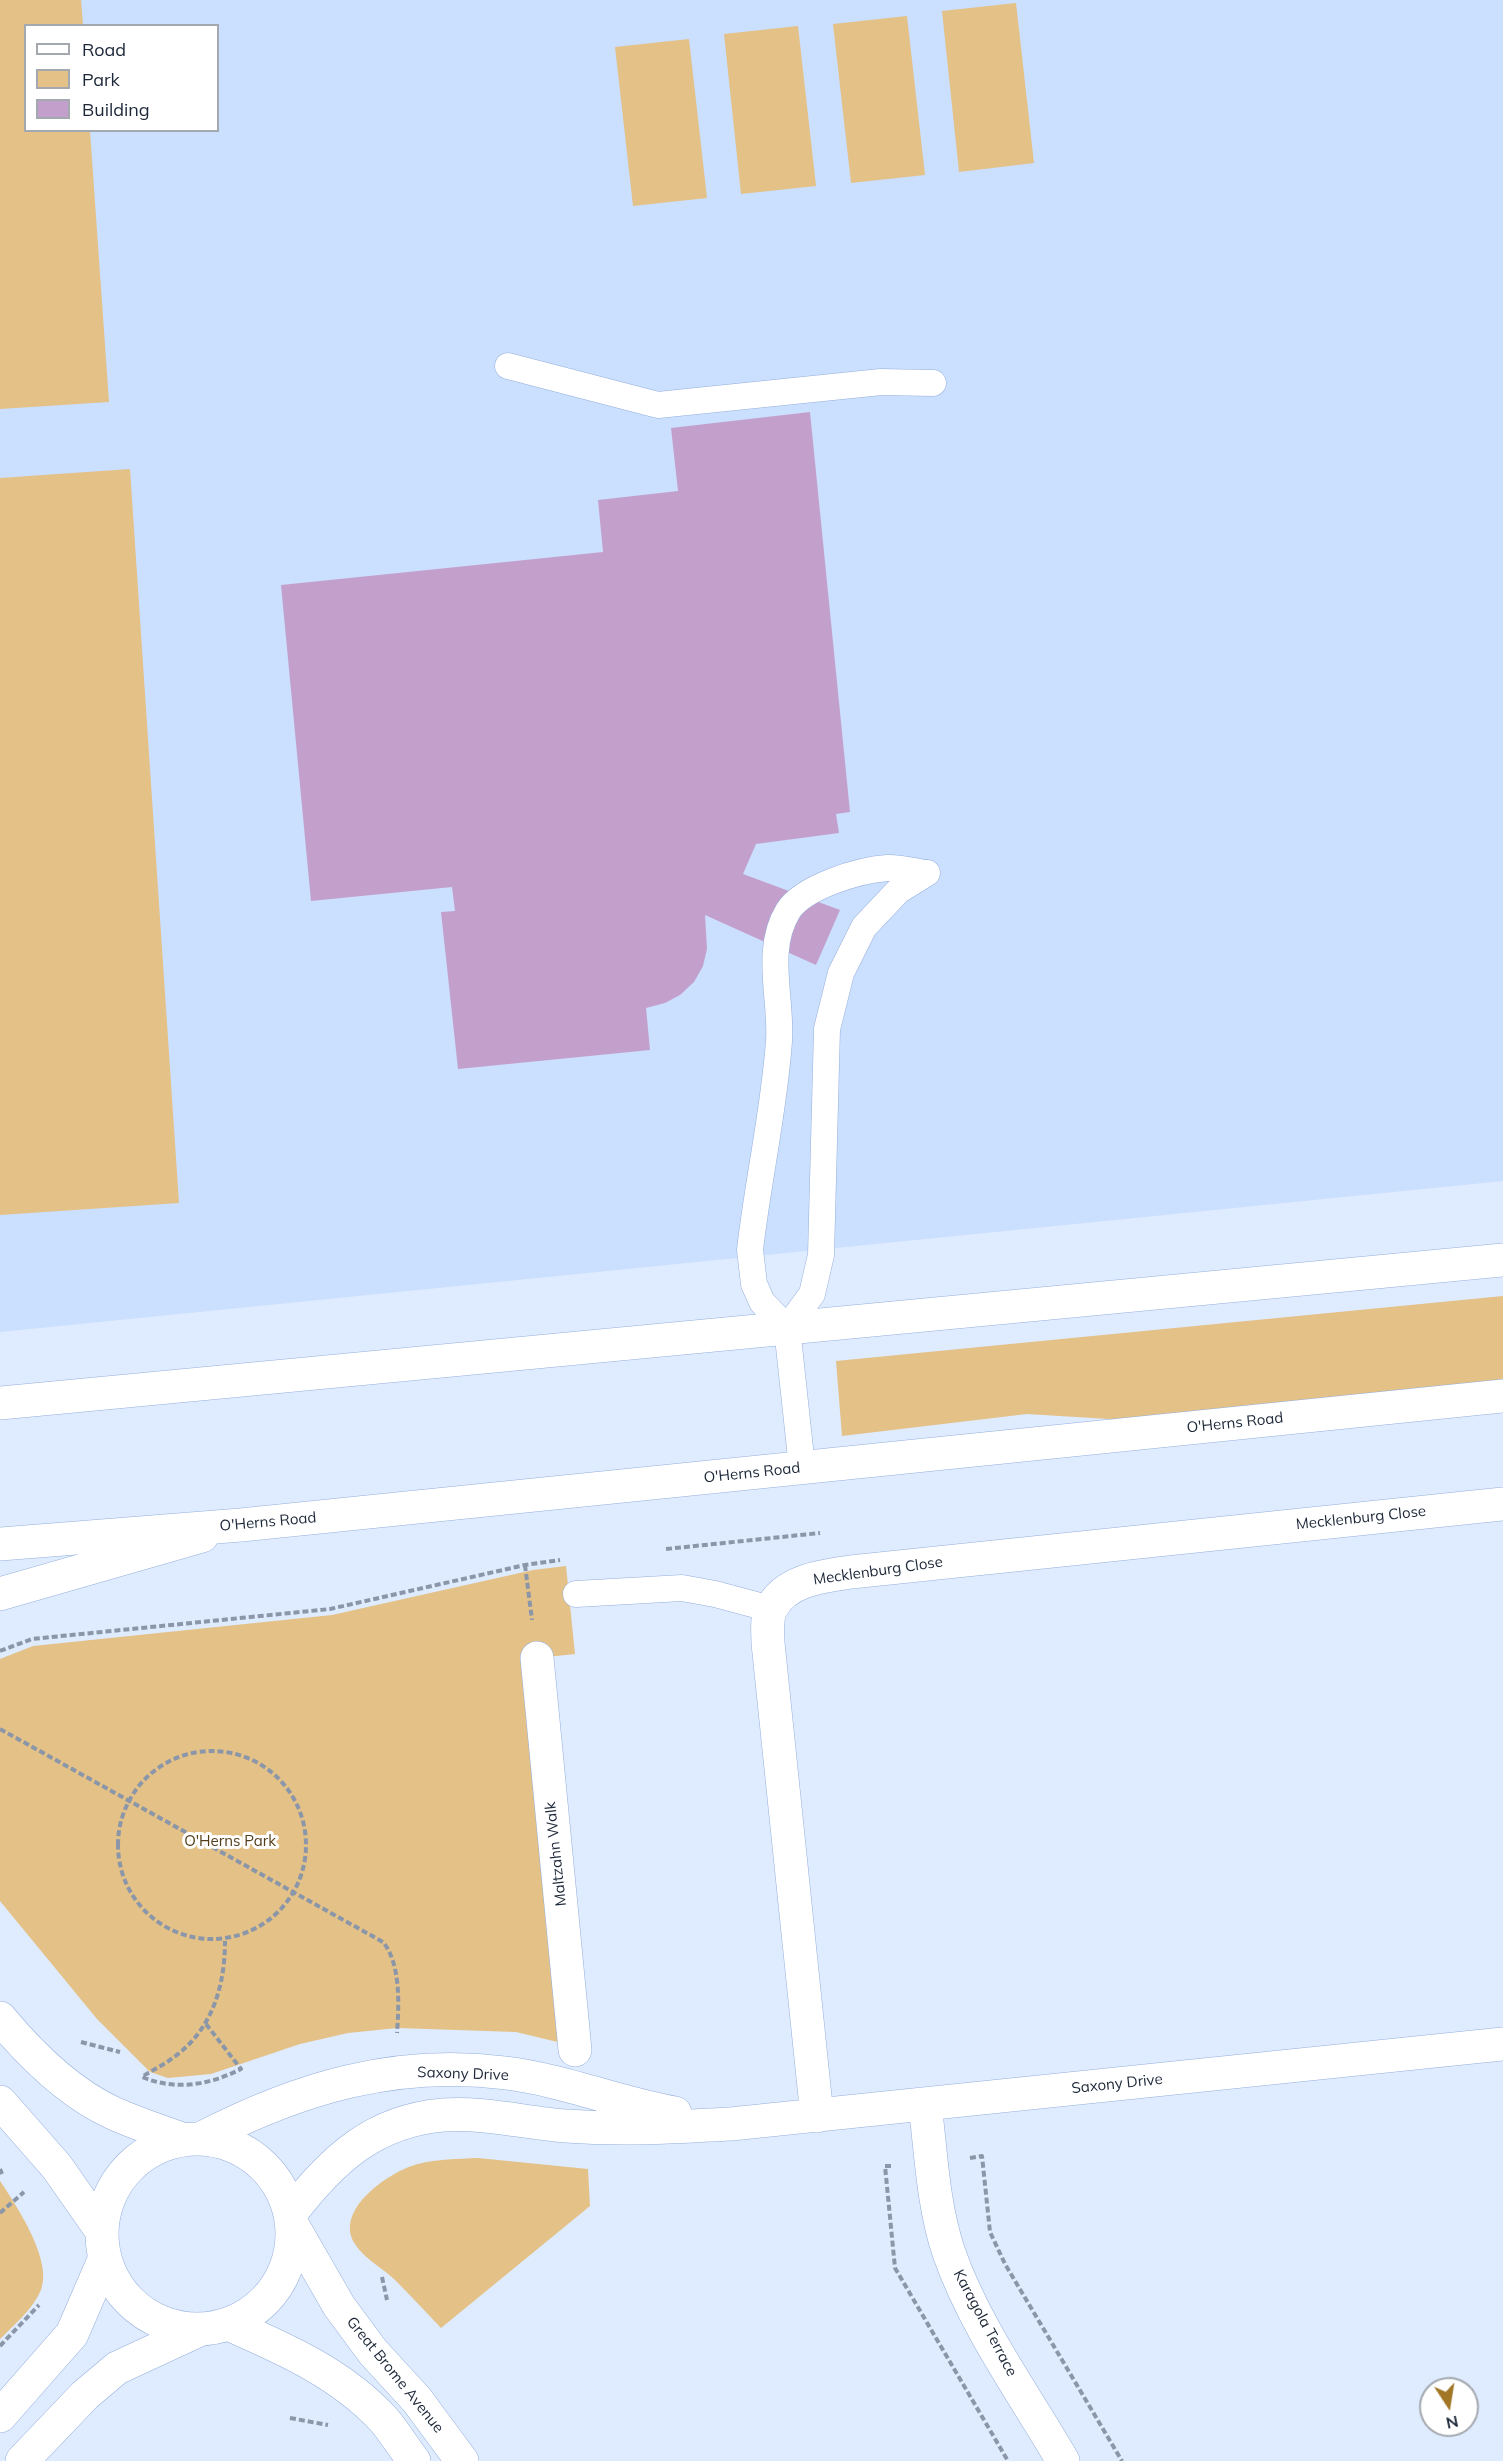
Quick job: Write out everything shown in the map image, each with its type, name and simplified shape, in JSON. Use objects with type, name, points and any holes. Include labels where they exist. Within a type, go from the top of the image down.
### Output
[{"type":"street","points":[[0,1403],[1503,1260]]},
{"type":"street","name":"O'Herns Road","points":[[0,1544],[241,1525],[1503,1396]]},
{"type":"street","name":"Mecklenburg Close","points":[[771,1610],[782,1595],[796,1585],[820,1576],[1503,1504]]},
{"type":"street","points":[[0,1594],[241,1525]]},
{"type":"street","points":[[771,1610],[768,1643],[817,2116]]},
{"type":"street","name":"Maltzahn Walk","points":[[537,1658],[575,2050]]},
{"type":"street","points":[[0,2018],[14,2035],[63,2080],[111,2112],[192,2139],[232,2145],[259,2161],[279,2183],[292,2219],[290,2257],[278,2286],[256,2309],[117,2368],[85,2395],[22,2461]]},
{"type":"street","name":"Saxony Drive","points":[[292,2219],[315,2181],[347,2150],[381,2131],[412,2120],[445,2115],[638,2129],[731,2124],[1503,2044]]},
{"type":"street","name":"Saxony Drive","points":[[192,2139],[296,2095],[350,2080],[399,2073],[453,2070],[507,2073],[634,2106],[731,2124]]},
{"type":"street","points":[[0,2102],[57,2167],[103,2245],[118,2289],[140,2311],[168,2325],[214,2327],[290,2351],[345,2384],[384,2421],[414,2461]]},
{"type":"street","name":"Karagola Terrace","points":[[925,2104],[939,2212],[949,2252],[980,2321],[1063,2461]]},
{"type":"street","points":[[0,2416],[72,2334],[103,2245],[108,2198],[125,2170],[151,2150],[192,2139]]},
{"type":"street","name":"Great Brome Avenue","points":[[292,2219],[339,2306],[373,2352],[417,2400],[462,2461]]},
{"type":"lane","points":[[508,366],[658,405],[881,382],[933,383]]},
{"type":"lane","points":[[787,1328],[812,1294],[821,1255],[827,1029],[841,973],[864,927],[898,891],[927,873],[887,868],[842,878],[810,891],[789,910],[778,935],[776,971],[779,1039],[750,1250],[754,1284],[762,1302],[787,1328],[802,1467]]},
{"type":"lane","points":[[576,1594],[682,1588],[714,1594],[771,1610]]},
{"type":"path","points":[[663,1549],[827,1532]]},
{"type":"path","points":[[0,1651],[32,1639],[330,1609],[525,1565],[570,1559]]},
{"type":"path","points":[[525,1565],[537,1658]]},
{"type":"path","points":[[0,1729],[383,1942],[392,1953],[395,1970],[397,2034]]},
{"type":"path","points":[[210,1750],[241,1755],[260,1763],[278,1779],[295,1802],[303,1824],[306,1851],[294,1892],[280,1912],[260,1927],[225,1941],[206,1941],[185,1936],[142,1909],[120,1879],[116,1858],[128,1799],[143,1778],[160,1765],[183,1754],[210,1750]]},
{"type":"path","points":[[206,2024],[241,2069],[220,2080],[190,2085],[168,2085],[142,2077],[175,2057],[206,2024],[225,1969],[225,1941]]},
{"type":"path","points":[[0,2346],[46,2298]]},
{"type":"shaded area","points":[[0,0],[1503,0],[1503,1181],[0,1332]]},
{"type":"green space","points":[[0,0],[81,0],[83,24],[24,24],[24,132],[90,132],[109,402],[0,409]]},
{"type":"green space","points":[[1016,3],[1034,163],[959,172],[942,11]]},
{"type":"green space","points":[[907,16],[925,175],[851,183],[833,24]]},
{"type":"green space","points":[[798,26],[816,186],[741,194],[724,34]]},
{"type":"green space","points":[[689,39],[707,198],[633,206],[615,47]]},
{"type":"green space","points":[[130,469],[179,1203],[0,1215],[0,478]]},
{"type":"green space","points":[[1503,1296],[1503,1385],[1142,1421],[1027,1414],[842,1436],[836,1361]]},
{"type":"green space","name":"O'Herns Park","points":[[566,1566],[575,1654],[537,1658],[566,2044],[516,2032],[397,2028],[348,2033],[300,2044],[211,2074],[168,2078],[150,2072],[97,2019],[0,1901],[0,1659],[33,1646],[332,1615],[533,1570]]},
{"type":"green space","points":[[478,2158],[588,2169],[590,2206],[441,2328],[396,2281],[359,2249],[350,2231],[352,2218],[368,2194],[380,2183],[406,2168],[433,2161]]},
{"type":"green space","points":[[0,2181],[31,2233],[42,2264],[43,2278],[41,2290],[33,2304],[0,2339]]},
{"type":"building","points":[[810,412],[850,812],[836,814],[839,833],[756,844],[743,874],[840,910],[816,965],[705,915],[707,949],[703,966],[694,982],[680,995],[665,1003],[646,1008],[650,1050],[458,1069],[441,912],[455,911],[452,887],[311,901],[281,585],[603,552],[598,500],[678,491],[671,428]]}]
